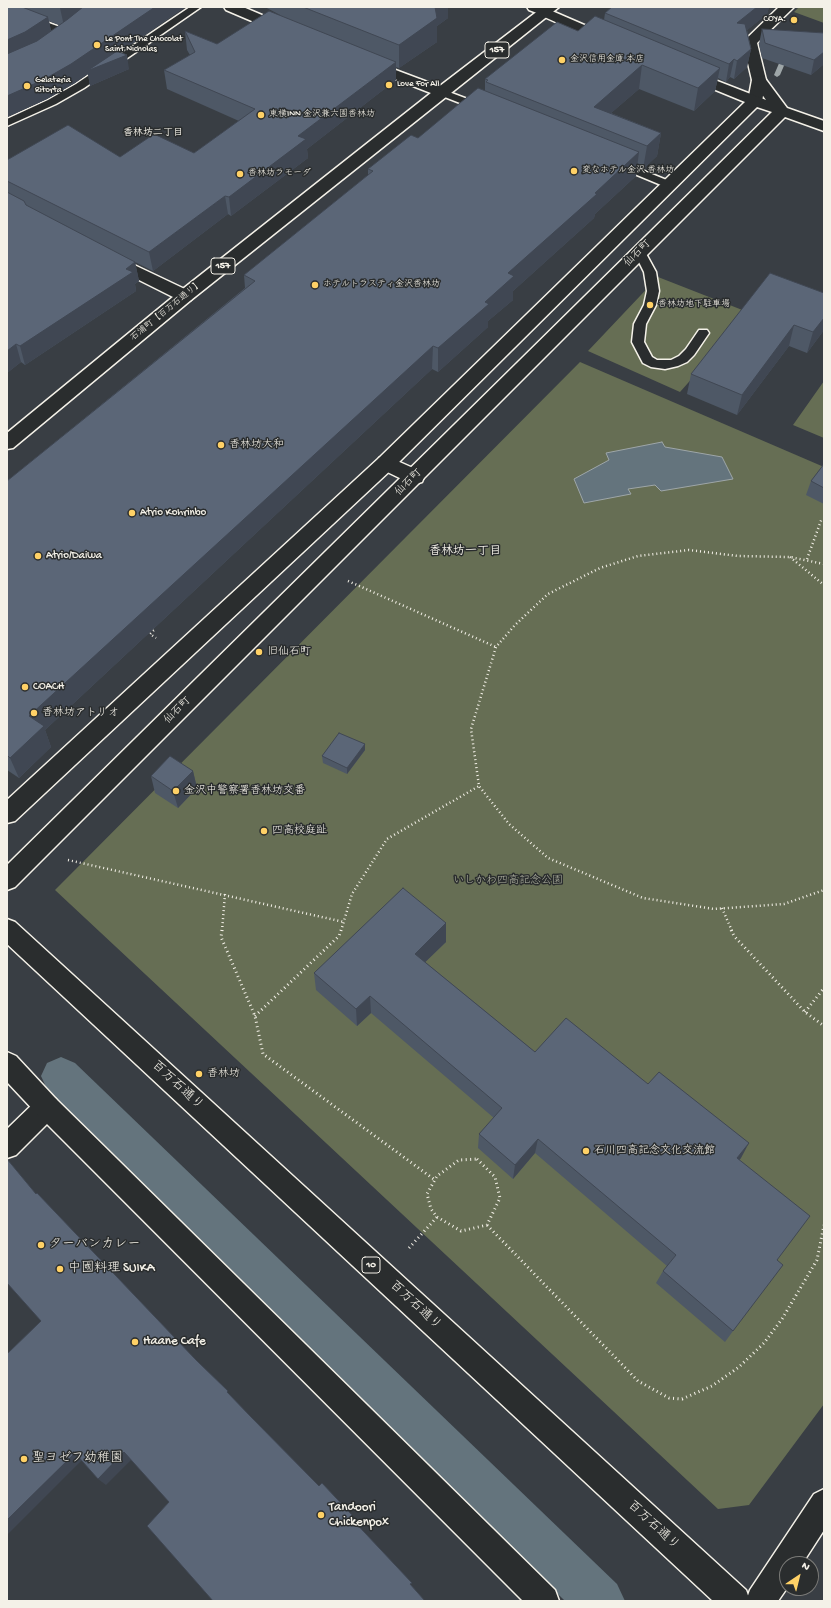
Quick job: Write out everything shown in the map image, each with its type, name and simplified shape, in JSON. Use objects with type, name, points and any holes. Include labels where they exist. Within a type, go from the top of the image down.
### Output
[{"type":"main road","points":[[231,7],[298,35]]},
{"type":"main road","points":[[782,111],[759,80],[750,42],[760,39],[787,7]]},
{"type":"main road","points":[[544,9],[617,44]]},
{"type":"main road","name":"157","points":[[440,92],[544,9]]},
{"type":"main road","points":[[7,12],[71,30],[54,42]]},
{"type":"main road","points":[[355,58],[440,92]]},
{"type":"main road","points":[[675,68],[755,101],[824,126]]},
{"type":"main road","points":[[7,814],[386,463],[755,101],[759,80]]},
{"type":"main road","name":"石浦町【百万石通り】","points":[[7,442],[185,296],[440,92]]},
{"type":"main road","name":"仙石町","points":[[7,880],[415,477],[782,111]]},
{"type":"main road","points":[[99,253],[185,296]]},
{"type":"main road","points":[[578,275],[605,286]]},
{"type":"main road","points":[[386,463],[415,477]]},
{"type":"main road","name":"百万石通り","points":[[7,929],[735,1601]]},
{"type":"main road","points":[[7,1064],[48,1107],[544,1601]]},
{"type":"main road","points":[[7,1146],[48,1107]]},
{"type":"main road","points":[[761,1601],[824,1504]]},
{"type":"lane","points":[[7,123],[52,102],[80,86],[196,7]]},
{"type":"lane","points":[[440,92],[494,113]]},
{"type":"lane","points":[[611,160],[670,185]]},
{"type":"lane","points":[[640,252],[650,272],[653,291],[650,305],[640,324],[638,342],[647,360],[654,364],[674,364],[683,359],[690,352],[703,333]]},
{"type":"path","points":[[807,559],[822,518]]},
{"type":"path","points":[[824,564],[807,559],[790,557],[738,556],[689,550],[638,556],[600,568],[548,594],[515,625],[496,647],[471,729],[479,786],[509,824],[548,858],[643,898],[714,909],[784,904],[824,890]]},
{"type":"path","points":[[790,557],[824,585]]},
{"type":"path","points":[[345,579],[496,647]]},
{"type":"path","points":[[153,628],[155,629],[150,634],[160,641]]},
{"type":"path","points":[[255,1016],[340,936],[352,894],[387,839],[479,786]]},
{"type":"path","points":[[62,859],[225,894],[344,922]]},
{"type":"path","points":[[225,894],[221,937],[255,1016],[262,1054],[435,1180]]},
{"type":"path","points":[[722,908],[734,936],[805,1012],[824,1026]]},
{"type":"path","points":[[805,1012],[824,988]]},
{"type":"path","points":[[477,1159],[495,1177],[500,1198],[487,1225],[461,1231],[437,1217],[431,1209],[427,1194],[437,1176],[459,1160],[477,1159]]},
{"type":"path","points":[[409,1248],[437,1217]]},
{"type":"path","points":[[487,1225],[638,1381],[669,1398],[682,1399],[712,1386],[739,1367],[764,1343],[782,1319],[817,1260],[824,1225]]},
{"type":"green space","points":[[799,7],[824,7],[824,23],[794,12]]},
{"type":"green space","points":[[658,277],[750,313],[680,392],[588,351]]},
{"type":"green space","name":"いしかわ四高記念公園","points":[[580,362],[824,467],[824,1404],[749,1505],[718,1509],[55,890]]},
{"type":"green space","points":[[824,381],[824,438],[793,425]]},
{"type":"shaded area","points":[[662,442],[665,447],[722,457],[733,479],[661,491],[655,485],[628,489],[631,494],[584,503],[574,479],[609,460],[606,453]]},
{"type":"building","points":[[7,7],[22,7],[48,17],[25,32],[7,40]]},
{"type":"building","points":[[83,7],[155,7],[71,64],[43,80],[7,96],[7,54],[37,41]]},
{"type":"building","points":[[303,7],[435,7],[437,18],[399,45]]},
{"type":"building","points":[[612,7],[757,7],[737,23],[745,24],[751,49],[737,61],[734,59],[729,64],[605,13]]},
{"type":"building","points":[[269,11],[396,62],[298,136],[306,139],[229,197],[225,196],[149,252],[7,181],[7,160],[68,125],[120,157],[154,134],[194,153],[255,109],[164,70],[195,52],[185,31],[217,44]]},
{"type":"building","points":[[595,16],[720,68],[698,88],[642,65],[594,107],[661,133],[647,146],[486,82],[488,80],[485,79],[557,22],[578,31]]},
{"type":"building","points":[[762,29],[824,33],[824,52],[814,60],[765,43]]},
{"type":"building","points":[[117,51],[127,55],[87,71]]},
{"type":"building","points":[[478,88],[639,152],[595,193],[597,194],[508,273],[514,276],[485,302],[489,304],[438,348],[433,346],[29,716],[44,726],[10,758],[7,755],[7,481],[255,281],[244,275],[373,171],[368,169],[411,135],[418,138]]},
{"type":"building","points":[[7,192],[24,201],[26,205],[135,262],[126,269],[133,272],[20,346],[16,344],[7,351]]},
{"type":"building","points":[[770,273],[824,293],[824,318],[813,332],[794,325],[742,395],[691,374]]},
{"type":"building","points":[[824,464],[824,488],[811,481]]},
{"type":"building","points":[[339,733],[365,744],[347,768],[322,756]]},
{"type":"building","points":[[170,756],[193,771],[173,791],[151,776]]},
{"type":"building","name":"石川四高記念文化交流館","points":[[403,888],[446,923],[415,954],[535,1052],[566,1018],[648,1084],[659,1072],[749,1143],[737,1158],[810,1216],[777,1260],[783,1265],[733,1331],[663,1271],[676,1255],[538,1139],[515,1165],[479,1134],[502,1108],[370,996],[356,1009],[314,973]]},
{"type":"building","points":[[7,1159],[36,1194],[37,1193],[196,1360],[228,1391],[227,1392],[252,1418],[319,1486],[322,1483],[352,1515],[350,1517],[412,1583],[410,1584],[425,1601],[213,1601],[147,1526],[169,1502],[124,1452],[98,1479],[75,1453],[7,1520],[7,1354],[41,1321],[7,1283]]},
{"type":"waterway","points":[[777,75],[783,61],[778,53]]},
{"type":"waterway","points":[[61,1076],[600,1601]]},
{"type":"place","name":"COYA.","points":[[794,20]]},
{"type":"place","name":"Le Pont The Chocolat Saint Nicholas","points":[[97,45]]},
{"type":"place","name":"金沢信用金庫 本店","points":[[562,60]]},
{"type":"place","name":"Love For All","points":[[389,85]]},
{"type":"place","name":"Gelateria Ritorta","points":[[27,86]]},
{"type":"place","name":"東横INN 金沢兼六園香林坊","points":[[261,115]]},
{"type":"place","name":"変なホテル金沢 香林坊","points":[[574,171]]},
{"type":"place","name":"香林坊ラモーダ","points":[[240,174]]},
{"type":"place","name":"ホテルトラスティ金沢香林坊","points":[[315,285]]},
{"type":"place","name":"香林坊地下駐車場","points":[[650,305]]},
{"type":"place","name":"香林坊大和","points":[[221,445]]},
{"type":"place","name":"Atrio Kohrinbo","points":[[132,513]]},
{"type":"place","name":"Atrio/Daiwa","points":[[38,556]]},
{"type":"place","name":"旧仙石町","points":[[259,652]]},
{"type":"place","name":"COACH","points":[[25,687]]},
{"type":"place","name":"香林坊アトリオ","points":[[34,713]]},
{"type":"place","name":"金沢中警察署香林坊交番","points":[[176,791]]},
{"type":"place","name":"四高校庭趾","points":[[264,831]]},
{"type":"place","name":"香林坊","points":[[199,1074]]},
{"type":"place","name":"石川四高記念文化交流館","points":[[586,1151]]},
{"type":"place","name":"ターバンカレー","points":[[41,1245]]},
{"type":"place","name":"中國料理 SUIKA","points":[[60,1269]]},
{"type":"place","name":"Haane Cafe","points":[[135,1342]]},
{"type":"place","name":"聖ヨゼフ幼稚園","points":[[24,1459]]},
{"type":"place","name":"Tandoori Chickenpox","points":[[321,1515]]},
{"type":"district","name":"香林坊二丁目","points":[[153,133]]},
{"type":"district","name":"香林坊一丁目","points":[[465,552]]}]
